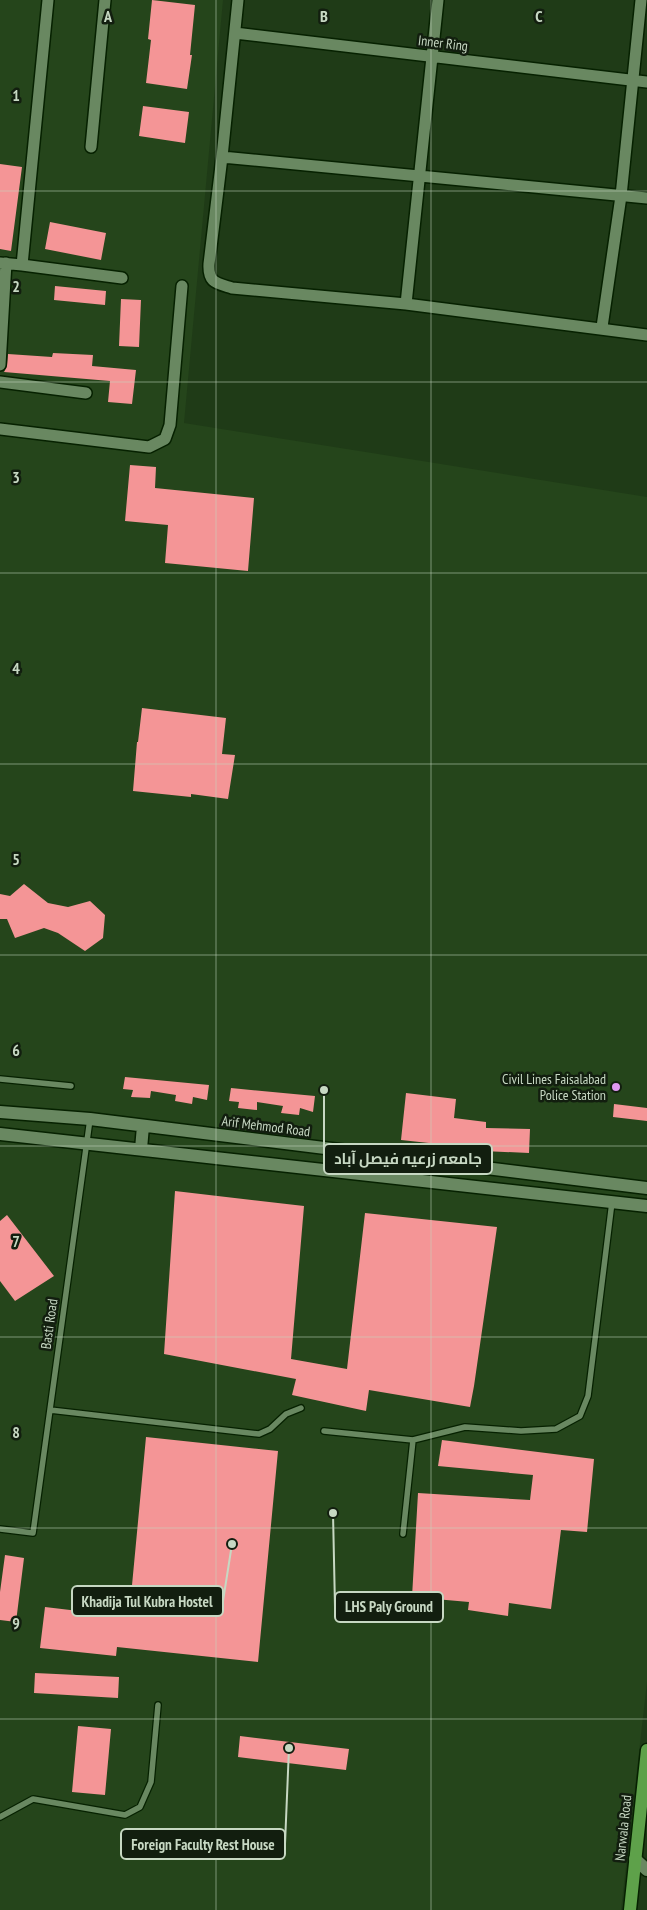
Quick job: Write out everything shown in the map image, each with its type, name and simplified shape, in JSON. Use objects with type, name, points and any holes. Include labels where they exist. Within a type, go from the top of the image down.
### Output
[{"type":"main road","name":"Narwala Road","points":[[630,1910],[647,1750]]},
{"type":"street","points":[[22,265],[48,0]]},
{"type":"street","points":[[91,147],[105,0]]},
{"type":"street","points":[[238,0],[208,274],[214,282],[232,288],[406,304],[647,334]]},
{"type":"street","points":[[406,304],[438,0]]},
{"type":"street","points":[[602,327],[621,196],[642,0]]},
{"type":"street","name":"Inner Ring","points":[[235,33],[647,82]]},
{"type":"street","points":[[222,157],[647,198]]},
{"type":"street","points":[[0,365],[3,263],[122,278]]},
{"type":"street","points":[[0,429],[149,447],[165,439],[170,425],[182,286]]},
{"type":"street","points":[[0,382],[86,393]]},
{"type":"street","name":"Arif Mehmod Road","points":[[0,1112],[90,1119],[647,1188]]},
{"type":"street","points":[[141,1149],[143,1126]]},
{"type":"street","points":[[0,1134],[647,1206]]},
{"type":"street","points":[[305,1168],[308,1146]]},
{"type":"street","points":[[530,1193],[532,1173]]},
{"type":"street","points":[[635,1859],[647,1870]]},
{"type":"lane","points":[[0,1079],[70,1086]]},
{"type":"lane","name":"Basti Road","points":[[0,1529],[33,1533],[90,1119]]},
{"type":"lane","points":[[324,1431],[413,1440],[465,1427],[521,1431],[556,1429],[580,1416],[588,1396],[612,1202]]},
{"type":"lane","points":[[50,1410],[259,1434],[265,1432],[286,1414],[300,1408]]},
{"type":"lane","points":[[403,1534],[413,1440]]},
{"type":"lane","points":[[0,1817],[33,1799],[125,1815],[140,1807],[152,1782],[158,1705]]},
{"type":"shaded area","points":[[0,0],[223,0],[184,423],[647,497],[647,1682],[621,1910],[0,1910]]},
{"type":"building","points":[[152,0],[195,5],[190,55],[192,55],[187,89],[146,83],[151,40],[148,39]]},
{"type":"building","points":[[143,106],[189,112],[185,143],[139,136]]},
{"type":"building","points":[[0,164],[22,167],[11,251],[0,249]]},
{"type":"building","points":[[50,222],[106,233],[101,260],[45,249]]},
{"type":"building","points":[[55,286],[106,291],[105,305],[54,300]]},
{"type":"building","points":[[121,299],[141,300],[139,347],[119,346]]},
{"type":"building","points":[[53,353],[93,355],[92,366],[136,370],[132,404],[108,402],[110,381],[4,372],[7,366],[8,354],[52,357]]},
{"type":"building","points":[[130,465],[156,467],[155,488],[254,498],[248,571],[165,563],[168,525],[125,521]]},
{"type":"building","points":[[142,708],[226,718],[222,754],[235,755],[228,799],[191,794],[191,797],[133,791]]},
{"type":"building","points":[[24,884],[48,903],[68,907],[90,901],[105,915],[103,938],[85,951],[58,933],[44,928],[15,938],[7,919],[0,919],[0,894],[10,896]]},
{"type":"building","points":[[125,1077],[209,1085],[207,1100],[193,1097],[192,1104],[175,1101],[176,1095],[151,1091],[150,1098],[131,1097],[133,1090],[123,1089]]},
{"type":"building","points":[[231,1088],[315,1096],[313,1112],[300,1108],[299,1115],[281,1113],[283,1106],[257,1102],[257,1110],[238,1108],[239,1102],[229,1101]]},
{"type":"building","points":[[406,1093],[456,1099],[454,1118],[486,1122],[486,1128],[530,1129],[529,1153],[483,1151],[482,1153],[465,1151],[466,1147],[401,1140]]},
{"type":"building","points":[[614,1104],[647,1108],[647,1121],[613,1117]]},
{"type":"building","points":[[175,1191],[304,1206],[291,1359],[347,1369],[365,1213],[497,1227],[470,1407],[369,1390],[366,1411],[292,1395],[296,1379],[164,1354]]},
{"type":"building","points":[[7,1215],[54,1276],[15,1301],[0,1281],[0,1221]]},
{"type":"building","points":[[146,1437],[278,1451],[258,1662],[117,1647],[116,1656],[40,1648],[45,1607],[129,1617]]},
{"type":"building","points":[[442,1440],[594,1459],[587,1532],[561,1530],[551,1609],[509,1603],[508,1616],[468,1610],[469,1602],[412,1597],[418,1493],[530,1500],[533,1475],[438,1466]]},
{"type":"building","points":[[5,1555],[24,1558],[16,1622],[0,1620],[0,1592]]},
{"type":"building","points":[[35,1673],[119,1677],[118,1698],[34,1693]]},
{"type":"building","points":[[78,1726],[111,1729],[105,1795],[72,1792]]},
{"type":"building","points":[[240,1736],[349,1749],[346,1770],[238,1757]]},
{"type":"place","name":"Civil Lines Faisalabad Police Station","points":[[616,1087]]},
{"type":"place","name":"جامعہ زرعیہ فیصل آباد","points":[[324,1090]]},
{"type":"place","name":"LHS Paly Ground","points":[[333,1513]]},
{"type":"place","name":"Khadija Tul Kubra Hostel","points":[[232,1544]]},
{"type":"place","name":"Foreign Faculty Rest House","points":[[289,1748]]}]
